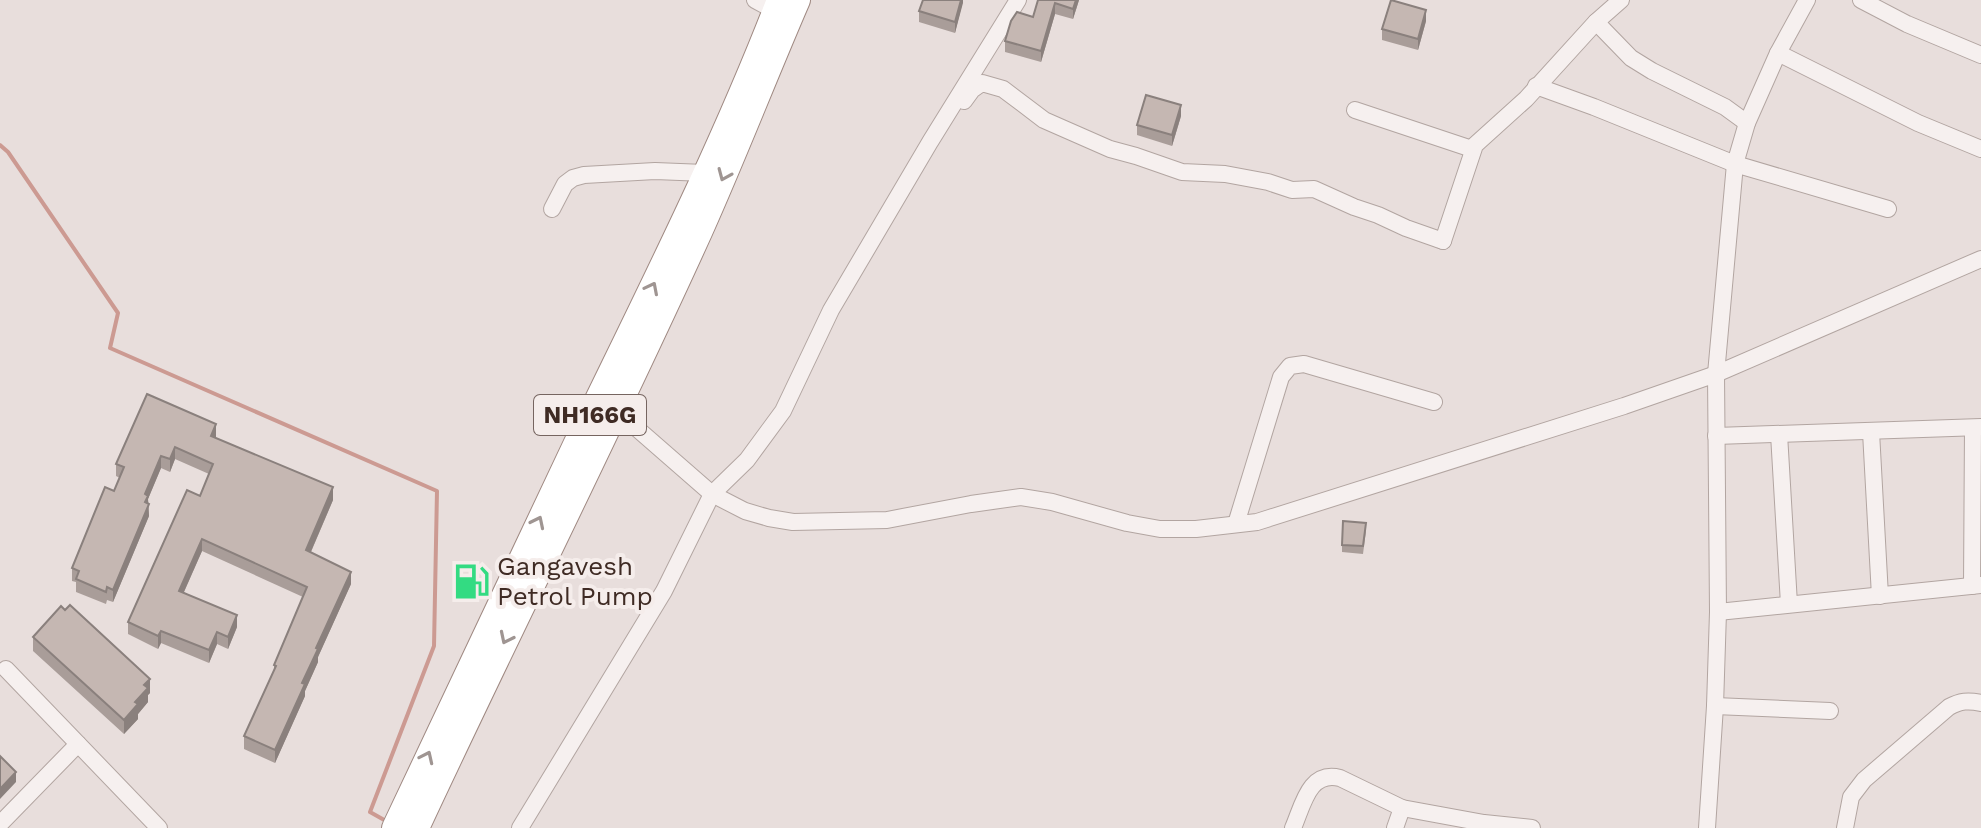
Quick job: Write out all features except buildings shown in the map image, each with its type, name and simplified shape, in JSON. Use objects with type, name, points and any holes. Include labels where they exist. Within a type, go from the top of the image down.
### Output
[{"type":"highway","name":"NH166G","points":[[417,828],[498,654],[779,6]]},
{"type":"highway","name":"NH166G","points":[[394,828],[474,655],[702,228],[779,6]]},
{"type":"street","points":[[520,828],[664,591],[712,494],[747,460],[783,411],[831,310],[1018,0]]},
{"type":"street","points":[[930,142],[944,130],[972,90],[982,83],[1003,89],[1044,120],[1110,149],[1182,172],[1225,174],[1292,190],[1314,189],[1440,240],[1472,149],[1479,139],[1526,99],[1596,22],[1621,0]]},
{"type":"street","points":[[1707,828],[1718,612],[1716,374],[1735,164],[1747,123],[1778,53],[1807,0]]},
{"type":"street","points":[[1861,0],[1907,24],[1981,55]]},
{"type":"street","points":[[1596,22],[1631,58],[1725,107],[1747,123]]},
{"type":"street","points":[[1778,53],[1918,123],[1981,149]]},
{"type":"street","points":[[1536,86],[1735,164],[1888,209]]},
{"type":"street","points":[[1355,110],[1472,149]]},
{"type":"street","points":[[552,209],[565,184],[584,175],[655,171],[705,173]]},
{"type":"street","points":[[608,404],[712,494],[745,511],[769,518],[793,522],[887,520],[1021,497],[1052,502],[1127,523],[1160,529],[1196,529],[1257,522],[1624,406],[1716,374],[1981,259]]},
{"type":"street","points":[[1236,524],[1281,377],[1290,366],[1304,364],[1434,402]]},
{"type":"street","points":[[1716,436],[1977,428],[1977,586],[1718,612]]},
{"type":"street","points":[[1871,432],[1880,596]]},
{"type":"street","points":[[1779,434],[1789,604]]},
{"type":"street","points":[[6,669],[159,828]]},
{"type":"street","points":[[1845,828],[1851,797],[1864,780],[1949,707],[1958,702],[1981,703]]},
{"type":"street","points":[[1715,706],[1830,711]]},
{"type":"street","points":[[0,824],[78,744]]},
{"type":"street","points":[[1293,828],[1309,791],[1316,780],[1324,776],[1340,778],[1402,808],[1532,828]]},
{"type":"street","points":[[1395,828],[1402,808]]},
{"type":"waterway","points":[[0,145],[8,152],[118,313],[110,348],[437,491],[434,646],[370,812],[386,821]]},
{"type":"place","name":"Gangavesh Petrol Pump","points":[[471,581]]}]
